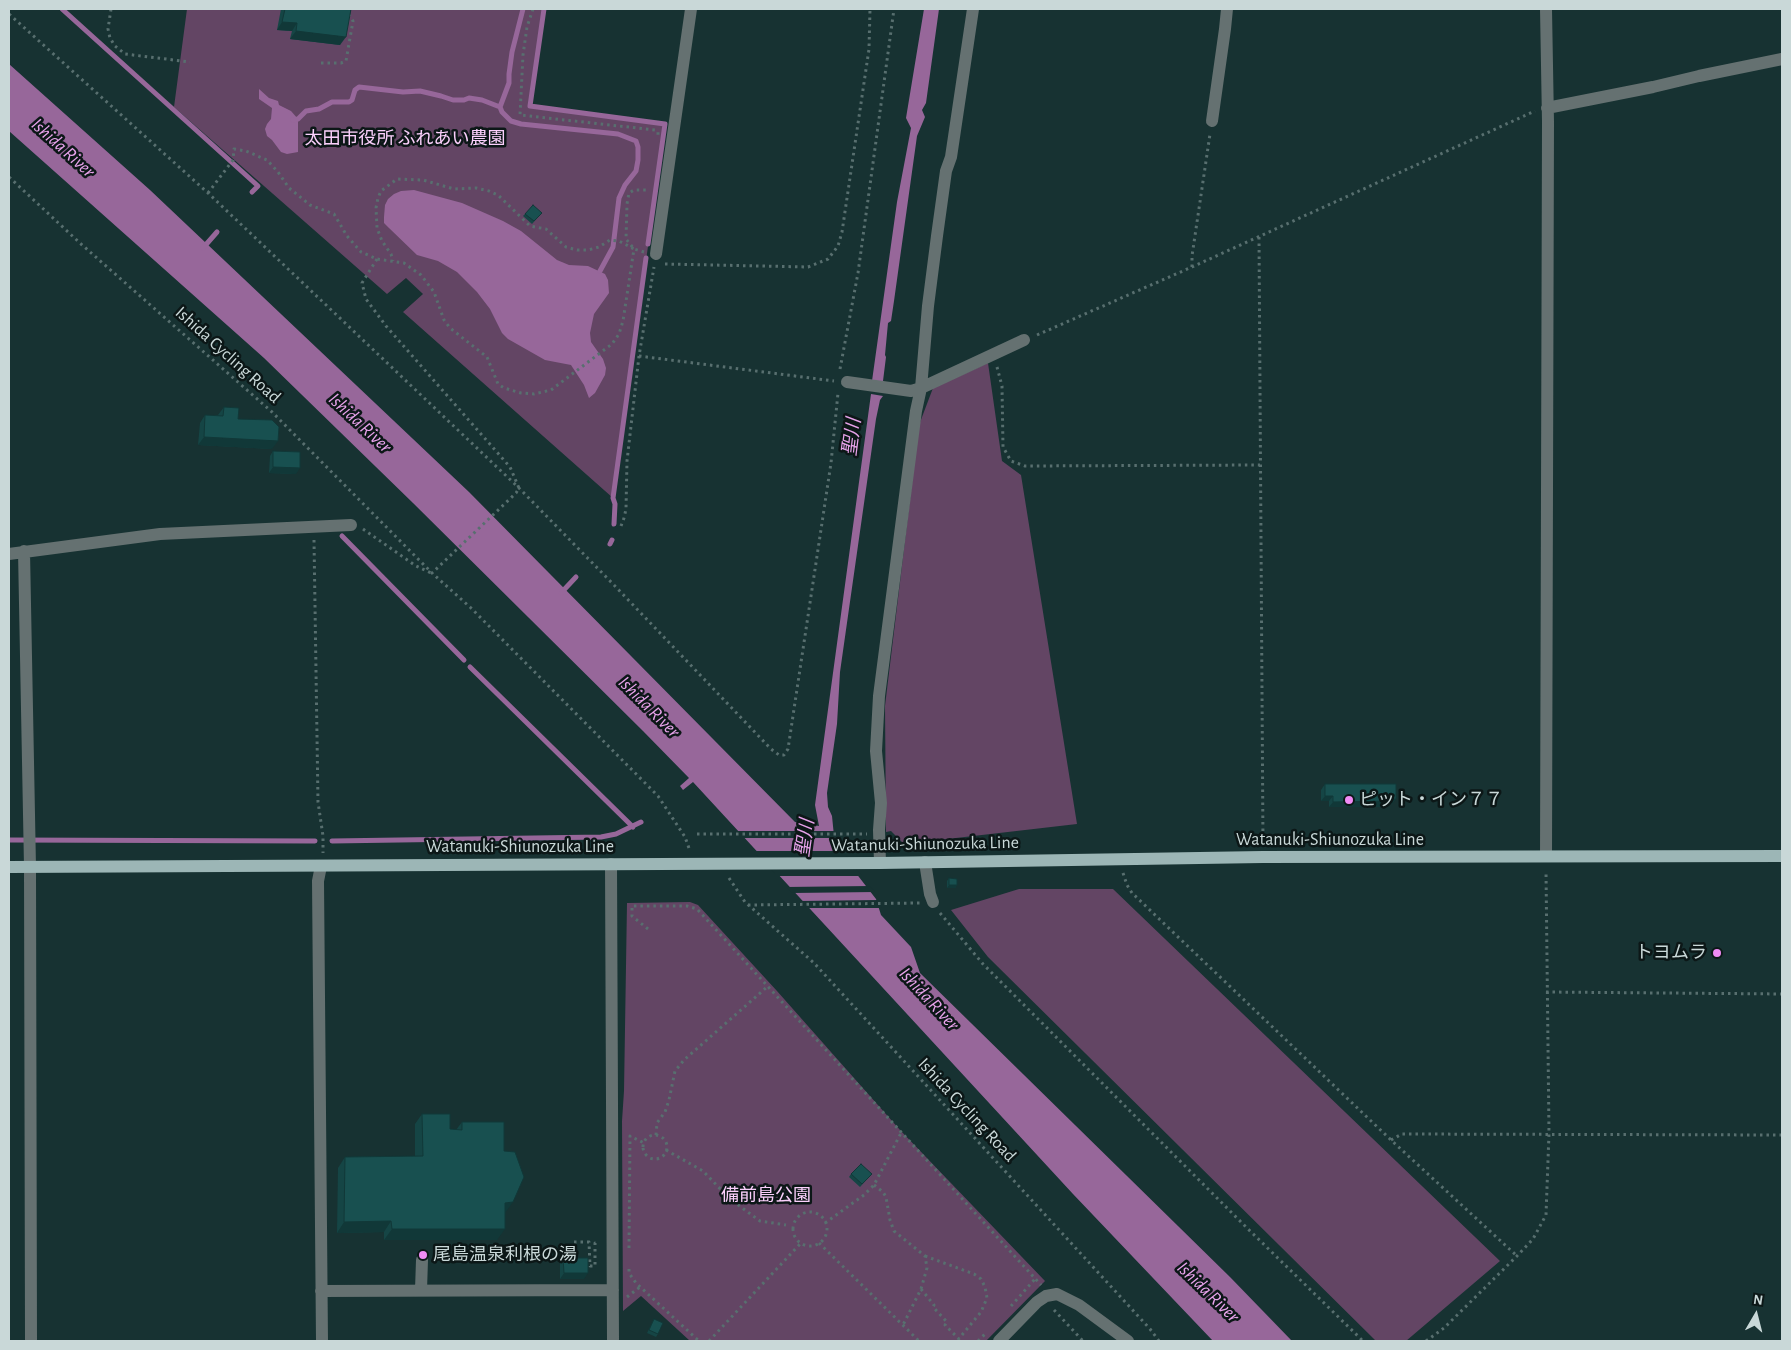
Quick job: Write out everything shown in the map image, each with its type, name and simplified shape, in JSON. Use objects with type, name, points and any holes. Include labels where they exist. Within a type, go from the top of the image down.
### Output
[{"type":"main road","name":"Watanuki-Shiunozuka Line","points":[[9,867],[875,863],[1263,857],[1782,856]]},
{"type":"street","points":[[655,259],[691,9]]},
{"type":"street","points":[[875,863],[881,803],[876,751],[879,696],[916,411],[916,390],[946,172],[951,157],[973,9]]},
{"type":"street","points":[[1212,121],[1226,9]]},
{"type":"street","points":[[1546,9],[1546,856]]},
{"type":"street","points":[[1547,108],[1782,59]]},
{"type":"street","points":[[843,382],[916,390],[1024,340]]},
{"type":"street","points":[[9,554],[160,534],[351,525]]},
{"type":"street","points":[[24,551],[30,867],[31,1341]]},
{"type":"street","points":[[925,862],[930,894],[928,903]]},
{"type":"street","points":[[611,864],[613,1341]]},
{"type":"street","points":[[321,866],[318,881],[322,1341]]},
{"type":"street","points":[[421,1290],[422,1260]]},
{"type":"street","points":[[321,1291],[613,1290]]},
{"type":"street","points":[[999,1341],[1046,1295],[1057,1294],[1067,1298],[1128,1341]]},
{"type":"path","points":[[111,9],[108,29],[110,38],[115,46],[125,54],[190,62]]},
{"type":"path","points":[[320,63],[341,63],[346,61],[353,20],[345,9]]},
{"type":"path","points":[[533,9],[527,27],[523,55],[520,115],[655,130],[658,132],[657,142]]},
{"type":"path","points":[[392,261],[377,228],[376,208],[381,191],[397,179],[423,180],[454,189],[476,188],[488,191],[498,195],[530,226],[546,230],[566,247],[576,250],[588,250],[599,247],[610,240],[619,241],[655,259],[808,267],[828,259],[838,246],[842,232],[869,49],[870,9]]},
{"type":"path","points":[[9,14],[208,193],[519,488],[614,584],[771,749],[779,755],[784,755],[788,749],[843,382],[894,9]]},
{"type":"path","points":[[1024,340],[1192,268],[1529,114],[1547,108]]},
{"type":"path","points":[[1192,268],[1192,256],[1212,121]]},
{"type":"path","points":[[208,193],[232,162],[234,149],[246,151],[267,160],[289,188],[310,205],[334,214],[361,252],[378,259],[404,263],[421,275],[434,292],[444,320],[450,328],[487,357],[498,384],[504,388],[521,393],[534,394],[551,390],[612,344],[619,334],[623,321],[634,249],[626,239],[627,204],[630,193],[634,190],[649,191],[651,182]]},
{"type":"path","name":"Ishida Cycling Road","points":[[9,178],[272,412],[432,574]]},
{"type":"path","points":[[1259,237],[1263,857]]},
{"type":"path","points":[[378,259],[362,283],[366,299],[386,326],[510,467],[519,488]]},
{"type":"path","points":[[621,526],[626,509],[627,461],[638,356],[655,259]]},
{"type":"path","points":[[638,356],[843,382]]},
{"type":"path","points":[[992,356],[1002,386],[1003,447],[1011,461],[1025,466],[1260,465]]},
{"type":"path","points":[[432,574],[519,488]]},
{"type":"path","points":[[351,525],[363,529],[416,566],[432,574],[471,608],[658,796],[685,837]]},
{"type":"path","points":[[314,527],[318,802],[323,836]]},
{"type":"path","points":[[697,834],[870,834]]},
{"type":"path","points":[[1123,859],[1124,877],[1132,893],[1391,1140],[1518,1256]]},
{"type":"path","name":"Ishida Cycling Road","points":[[729,879],[748,905],[814,963],[1159,1341]]},
{"type":"path","points":[[1426,1341],[1444,1328],[1518,1256],[1532,1239],[1546,1215],[1549,1133],[1546,883]]},
{"type":"path","points":[[748,905],[928,903],[937,910],[983,964],[1246,1228],[1363,1341]]},
{"type":"path","points":[[648,930],[632,916],[632,906],[693,907],[697,909],[1046,1295],[1083,1341]]},
{"type":"path","points":[[656,1136],[657,1123],[665,1112],[669,1100],[674,1071],[767,987]]},
{"type":"path","points":[[1546,992],[1782,994]]},
{"type":"path","points":[[825,1223],[874,1185],[900,1133]]},
{"type":"path","points":[[1391,1140],[1402,1134],[1782,1135]]},
{"type":"path","points":[[629,1253],[630,1136],[644,1143]]},
{"type":"path","points":[[656,1136],[663,1139],[667,1146],[659,1159],[651,1159],[645,1154],[644,1143],[649,1137],[656,1136]]},
{"type":"path","points":[[666,1150],[703,1171],[730,1199],[760,1221],[786,1225]]},
{"type":"path","points":[[874,1185],[886,1197],[894,1231],[925,1256],[974,1274],[981,1279],[987,1298],[982,1312],[958,1340],[945,1325],[947,1322],[921,1290]]},
{"type":"path","points":[[804,1213],[815,1213],[825,1223],[825,1235],[819,1243],[809,1246],[801,1243],[793,1232],[793,1226],[799,1216],[804,1213]]},
{"type":"path","points":[[574,1242],[589,1242],[590,1266],[595,1266],[595,1243],[602,1243]]},
{"type":"path","points":[[709,1341],[801,1243]]},
{"type":"path","points":[[819,1243],[919,1341]]},
{"type":"path","points":[[903,1325],[921,1290],[927,1268],[925,1256]]},
{"type":"path","points":[[629,1263],[629,1273],[640,1287],[699,1341]]},
{"type":"path","points":[[622,1300],[640,1287]]},
{"type":"green space","name":"太田市役所 ふれあい農園","points":[[187,9],[544,9],[530,106],[665,124],[613,498],[403,312],[423,294],[406,278],[387,294],[174,107]]},
{"type":"green space","points":[[988,363],[1002,461],[1021,475],[1077,824],[904,844],[891,831],[886,832],[885,706],[919,425],[933,388]]},
{"type":"green space","points":[[1019,889],[1113,889],[1500,1261],[1406,1341],[1376,1341],[988,957],[951,910]]},
{"type":"green space","name":"備前島公園","points":[[690,902],[698,905],[900,1130],[1045,1281],[986,1341],[690,1341],[641,1296],[623,1311],[622,1121],[627,903]]},
{"type":"water","points":[[924,9],[939,9],[926,103],[922,110],[925,117],[917,136],[891,321],[888,323],[883,381],[872,381],[897,202],[911,128],[906,118]]},
{"type":"water","points":[[9,64],[150,190],[469,492],[795,822],[819,826],[815,805],[871,394],[883,396],[880,400],[876,419],[840,672],[837,724],[827,793],[828,807],[832,816],[835,846],[876,899],[881,915],[911,947],[920,973],[1230,1277],[1292,1341],[1213,1341],[1073,1194],[693,782],[683,790],[680,786],[689,778],[643,731],[264,358],[9,131]]},
{"type":"water","points":[[259,89],[269,98],[278,101],[279,105],[291,111],[298,119],[298,152],[287,154],[281,152],[267,136],[265,129],[271,119],[272,108],[259,99]]},
{"type":"water","points":[[414,190],[462,203],[503,221],[521,231],[557,260],[569,265],[588,266],[605,274],[608,280],[609,293],[594,314],[590,333],[591,342],[603,359],[606,368],[605,375],[595,393],[589,398],[584,385],[571,365],[545,360],[508,339],[502,333],[490,309],[477,292],[457,272],[438,261],[417,255],[384,223],[385,205],[388,199],[401,191]]},
{"type":"pier","points":[[735,831],[836,831],[837,838],[741,838]]},
{"type":"pier","points":[[753,851],[842,851],[862,876],[777,876]]},
{"type":"pier","points":[[870,886],[875,892],[792,893],[786,887]]},
{"type":"pier","points":[[879,900],[882,908],[806,908],[799,901]]},
{"type":"building","points":[[285,9],[351,9],[346,37],[296,31],[297,23],[282,22]]},
{"type":"building","points":[[533,205],[542,213],[534,221],[525,214]]},
{"type":"building","points":[[224,407],[239,408],[238,419],[272,420],[279,427],[278,441],[204,437],[205,415],[223,416]]},
{"type":"building","points":[[273,451],[300,452],[300,468],[273,467]]},
{"type":"building","points":[[1325,784],[1396,784],[1396,799],[1388,799],[1388,801],[1333,802],[1333,796],[1325,796]]},
{"type":"building","points":[[949,878],[957,879],[957,885],[949,885]]},
{"type":"building","points":[[422,1114],[450,1114],[450,1129],[462,1130],[462,1122],[504,1122],[504,1151],[515,1152],[524,1177],[513,1202],[505,1203],[505,1229],[392,1229],[391,1221],[344,1222],[345,1157],[423,1156]]},
{"type":"building","points":[[861,1164],[872,1174],[862,1184],[851,1174]]},
{"type":"building","points":[[563,1258],[588,1258],[588,1273],[564,1273]]},
{"type":"building","points":[[654,1319],[663,1323],[658,1334],[649,1330]]},
{"type":"waterway","points":[[62,9],[258,186],[252,192]]},
{"type":"waterway","points":[[523,9],[512,52],[509,83],[500,107],[502,112],[511,121],[521,124],[618,134],[636,141],[638,147],[636,171],[625,185],[619,198],[613,247],[600,271]]},
{"type":"waterway","points":[[544,9],[530,106],[665,124],[648,244]]},
{"type":"waterway","points":[[293,120],[298,119],[306,111],[319,109],[332,102],[349,102],[352,100],[355,90],[359,87],[403,92],[420,91],[453,100],[469,98],[482,100],[500,107]]},
{"type":"waterway","points":[[203,248],[217,232]]},
{"type":"waterway","points":[[614,524],[615,504],[613,498],[646,258]]},
{"type":"waterway","points":[[342,536],[464,660]]},
{"type":"waterway","points":[[610,544],[612,540]]},
{"type":"waterway","points":[[561,593],[576,577]]},
{"type":"waterway","points":[[470,667],[633,827]]},
{"type":"waterway","points":[[332,841],[601,837],[616,834],[641,822]]},
{"type":"waterway","points":[[9,840],[315,841]]},
{"type":"place","name":"ピット・イン７７","points":[[1349,800]]},
{"type":"place","name":"トヨムラ","points":[[1717,953]]},
{"type":"place","name":"尾島温泉利根の湯","points":[[423,1255]]},
{"type":"water label","name":"Ishida River","points":[[63,148]]},
{"type":"water label","name":"Ishida River","points":[[360,423]]},
{"type":"water label","name":"聖川","points":[[852,437]]},
{"type":"water label","name":"Ishida River","points":[[649,707]]},
{"type":"water label","name":"聖川","points":[[805,838]]},
{"type":"water label","name":"Ishida River","points":[[929,999]]},
{"type":"water label","name":"Ishida River","points":[[1208,1292]]}]
